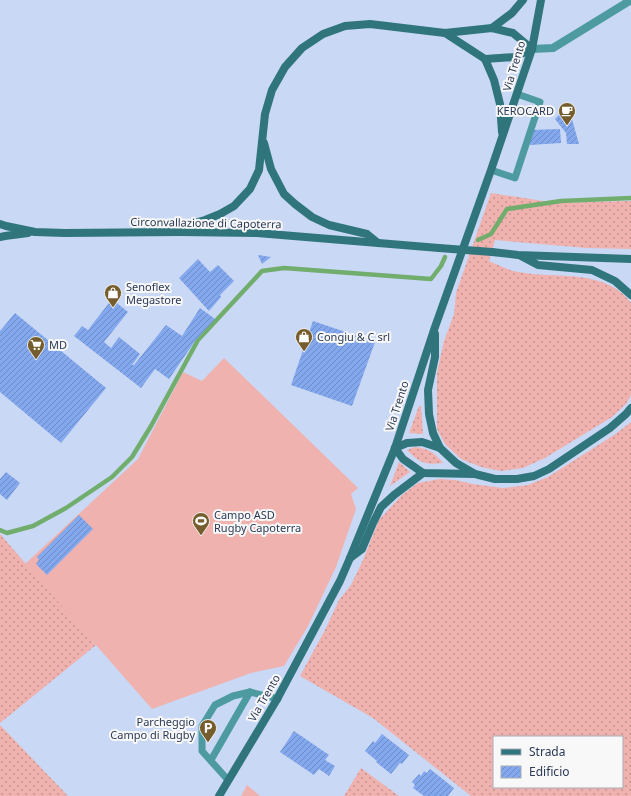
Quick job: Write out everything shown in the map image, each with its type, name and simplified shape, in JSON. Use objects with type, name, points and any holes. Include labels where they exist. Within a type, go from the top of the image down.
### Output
[{"type":"street","points":[[492,28],[512,13],[523,0]]},
{"type":"street","name":"Via Trento","points":[[219,796],[278,699],[340,581],[395,448],[435,327],[532,49],[541,0]]},
{"type":"street","points":[[485,59],[515,57],[532,49],[553,48],[631,0]]},
{"type":"street","points":[[180,232],[190,224],[206,220],[234,206],[250,188],[259,170],[265,114],[272,90],[285,67],[302,48],[323,34],[345,26],[370,24],[445,33],[492,28],[513,33],[532,49]]},
{"type":"street","points":[[445,33],[485,59],[494,80],[500,104],[502,138]]},
{"type":"street","points":[[263,139],[271,169],[284,194],[295,204],[312,217],[329,225],[367,234],[378,243]]},
{"type":"street","points":[[0,224],[35,232]]},
{"type":"street","points":[[0,238],[35,232]]},
{"type":"street","name":"Circonvallazione di Capoterra","points":[[35,232],[257,233],[518,255]]},
{"type":"street","points":[[518,255],[631,259]]},
{"type":"street","points":[[518,255],[538,265],[592,270],[615,281],[631,295]]},
{"type":"street","points":[[435,327],[435,357],[428,390],[429,414],[433,433],[440,448],[456,463],[475,474]]},
{"type":"street","points":[[440,448],[422,442],[407,443],[395,448],[403,459],[423,473],[475,474],[495,479],[517,479],[534,476],[549,469],[610,428],[631,408]]},
{"type":"street","points":[[350,558],[362,549],[381,507],[423,473]]},
{"type":"lane","points":[[491,170],[515,178],[540,102],[517,94]]},
{"type":"lane","points":[[211,760],[250,692]]},
{"type":"lane","points":[[228,780],[202,751],[202,726],[215,705],[233,696],[250,692],[278,699]]},
{"type":"shaded area","points":[[491,193],[556,203],[631,201],[631,249],[587,248],[495,240],[489,261],[518,272],[579,277],[608,284],[620,292],[631,303],[631,395],[626,404],[612,417],[545,458],[523,468],[501,471],[481,467],[461,459],[445,444],[437,429],[437,373],[444,341],[454,314],[456,293]]},
{"type":"shaded area","name":"Campo ASD Rugby Capoterra","points":[[224,358],[358,488],[351,494],[356,509],[336,567],[308,626],[284,666],[251,673],[152,709],[25,564],[138,459],[183,372],[202,381]]},
{"type":"shaded area","points":[[419,406],[421,406],[423,434],[409,433]]},
{"type":"shaded area","points":[[631,422],[631,796],[471,796],[373,718],[300,676],[325,630],[339,600],[351,585],[379,520],[402,495],[418,483],[440,479],[503,488],[528,485],[548,477],[614,435]]},
{"type":"shaded area","points":[[415,447],[431,452],[443,463],[431,464],[415,458],[407,450]]},
{"type":"shaded area","points":[[399,462],[410,472],[390,486]]},
{"type":"shaded area","points":[[0,534],[96,645],[0,723]]},
{"type":"shaded area","points":[[0,725],[68,796],[0,796]]},
{"type":"shaded area","points":[[361,768],[399,796],[344,796]]},
{"type":"shaded area","points":[[247,785],[260,796],[241,796]]},
{"type":"building","name":"KEROCARD","points":[[568,105],[579,144],[567,144],[566,133],[555,119]]},
{"type":"building","points":[[560,129],[561,143],[530,145],[530,130]]},
{"type":"building","points":[[258,255],[271,257],[262,264]]},
{"type":"building","points":[[198,259],[210,272],[218,265],[234,281],[220,295],[221,297],[209,311],[179,278]]},
{"type":"building","points":[[112,299],[128,312],[104,342],[111,348],[119,337],[140,354],[132,365],[134,365],[166,325],[182,336],[200,308],[215,319],[195,341],[169,379],[155,369],[141,388],[74,336],[82,326],[88,330]]},
{"type":"building","name":"MD","points":[[15,313],[106,388],[61,443],[0,392],[0,331]]},
{"type":"building","points":[[313,321],[375,342],[352,406],[291,385]]},
{"type":"building","points":[[6,472],[20,483],[7,500],[0,494],[0,479]]},
{"type":"building","points":[[79,515],[93,529],[47,575],[36,564],[39,560],[37,557]]},
{"type":"building","points":[[294,731],[329,755],[325,760],[335,766],[329,776],[319,769],[314,775],[280,752]]},
{"type":"building","points":[[382,734],[409,755],[391,774],[365,751],[373,741],[375,743]]},
{"type":"building","points":[[430,769],[454,788],[448,796],[424,796],[413,788],[415,785],[412,782],[419,774],[421,776],[424,771],[427,773]]},
{"type":"waterway","points":[[478,240],[491,234],[507,209],[561,201],[631,198]]},
{"type":"waterway","points":[[0,530],[7,533],[33,526],[66,508],[112,477],[132,457],[151,426],[198,340],[262,271],[284,268],[431,279],[441,266],[445,257]]},
{"type":"place","name":"KEROCARD","points":[[567,126]]},
{"type":"place","name":"Senoflex Megastore","points":[[113,308]]},
{"type":"place","name":"Congiu & C srl","points":[[304,352]]},
{"type":"place","name":"MD","points":[[36,360]]},
{"type":"place","name":"Campo ASD Rugby Capoterra","points":[[201,536]]},
{"type":"place","name":"Parcheggio Campo di Rugby","points":[[208,743]]}]
